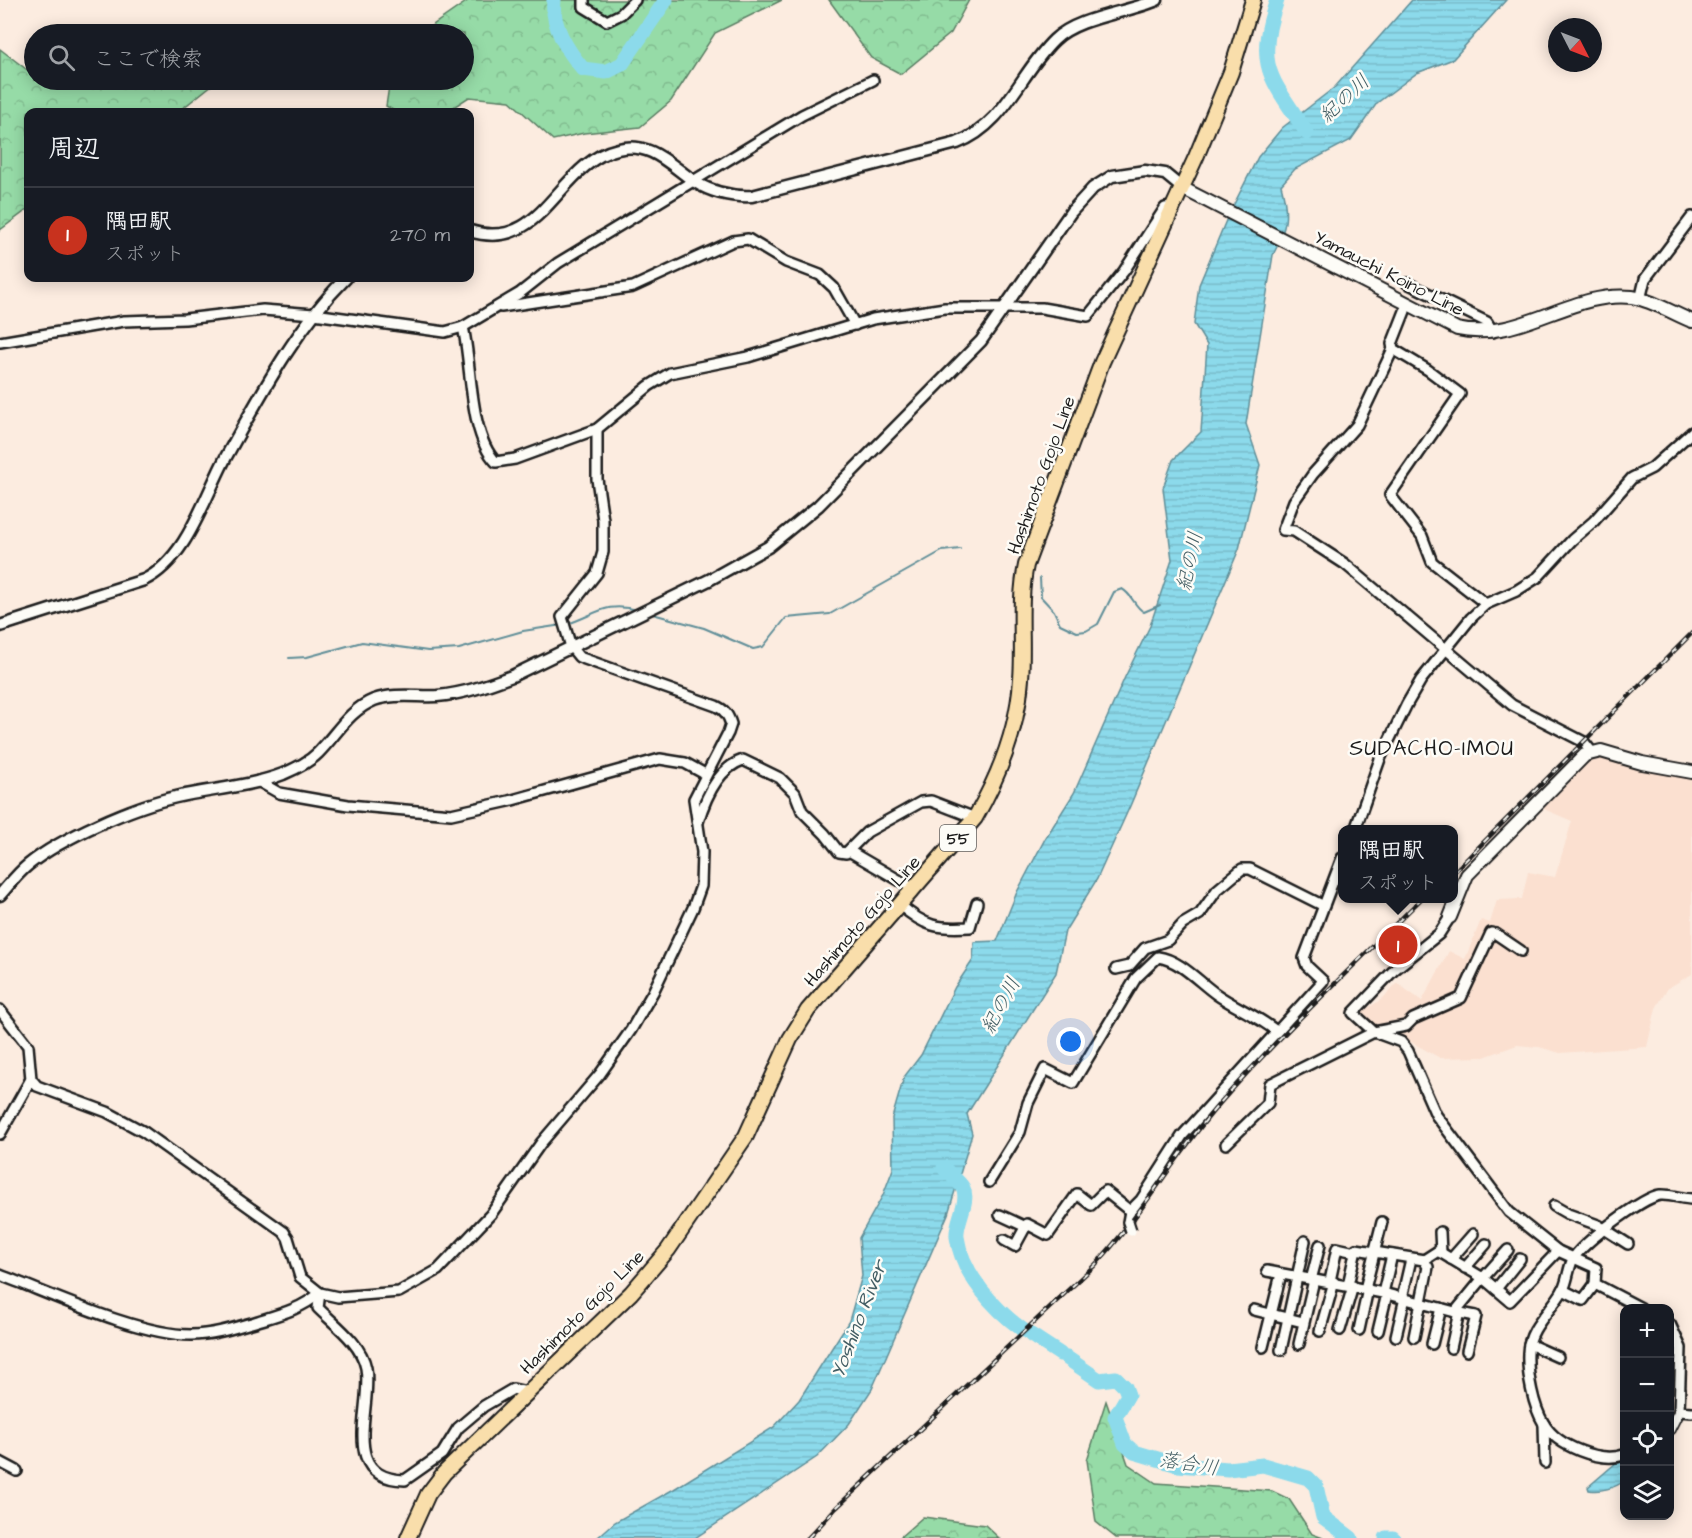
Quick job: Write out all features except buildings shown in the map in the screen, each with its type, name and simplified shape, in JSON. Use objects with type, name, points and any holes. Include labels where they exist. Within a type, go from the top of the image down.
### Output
[{"type":"main road","name":"Hashimoto Gojo Line","points":[[408,1538],[428,1494],[444,1473],[631,1293],[668,1250],[746,1136],[790,1039],[808,1010],[975,818],[990,791],[1015,718],[1021,682],[1021,590],[1026,565],[1102,362],[1182,188],[1231,72],[1253,0]]},
{"type":"main road","name":"Yamauchi Koino Line","points":[[1182,188],[1457,329],[1475,333],[1493,332],[1600,300],[1618,297],[1640,300],[1692,321]]},
{"type":"main road","points":[[1458,897],[1467,875],[1577,762],[1592,752],[1692,772]]},
{"type":"main road","points":[[1450,917],[1456,903]]},
{"type":"street","points":[[584,0],[584,7],[606,21],[621,14],[635,0]]},
{"type":"street","points":[[474,232],[494,236],[521,228],[591,161],[618,149],[647,149],[695,181],[721,194],[752,196],[970,138],[998,113],[1055,39],[1082,24],[1157,0]]},
{"type":"street","points":[[0,342],[124,321],[184,319],[244,310],[314,314],[445,332],[463,327],[520,293],[558,263],[802,115],[873,80]]},
{"type":"street","points":[[0,896],[28,865],[54,848],[135,810],[173,797],[258,781],[283,774],[303,764],[317,753],[342,724],[373,700],[393,696],[439,696],[486,686],[512,676],[709,580],[768,547],[818,506],[954,371],[981,341],[1071,212],[1093,188],[1112,176],[1145,171],[1166,174],[1182,188]]},
{"type":"street","points":[[463,327],[481,435],[486,452],[496,462],[515,459],[597,429],[641,392],[670,373],[748,357],[903,312],[945,308],[1042,308],[1088,316],[1124,271],[1165,208],[1172,207]]},
{"type":"street","points":[[1640,300],[1645,279],[1692,217]]},
{"type":"street","points":[[493,309],[633,287],[703,253],[733,241],[748,239],[786,262],[820,275],[834,288],[855,325]]},
{"type":"street","points":[[0,626],[144,580],[165,568],[180,549],[223,464],[282,360],[314,314],[342,282]]},
{"type":"street","points":[[1407,283],[1415,292],[1487,322],[1493,332]]},
{"type":"street","points":[[1405,311],[1392,344],[1393,349],[1357,425],[1300,492],[1283,530],[1294,531],[1345,564],[1512,705],[1584,742],[1592,752]]},
{"type":"street","points":[[1393,349],[1428,370],[1460,394],[1428,444],[1390,495],[1422,536],[1432,562],[1486,604]]},
{"type":"street","points":[[31,1079],[37,1086],[107,1112],[144,1132],[284,1232],[300,1277],[320,1293],[338,1298],[399,1292],[418,1284],[438,1270],[491,1214],[541,1143],[600,1074],[631,1030],[653,992],[701,886],[702,852],[694,799],[731,724],[724,709],[579,657],[571,647],[562,617],[597,573],[603,552],[603,520],[597,479],[597,429]]},
{"type":"street","points":[[1357,825],[1393,730],[1421,680],[1471,618],[1486,604],[1516,591],[1538,577],[1572,540],[1594,521],[1632,478],[1652,468],[1692,432]]},
{"type":"street","points":[[258,781],[279,793],[348,805],[451,814],[509,801],[660,759],[685,763],[705,774]]},
{"type":"street","points":[[697,824],[706,796],[735,763],[743,760],[780,777],[795,793],[802,811],[825,834],[838,852],[846,853],[867,832],[921,802],[931,801],[975,818]]},
{"type":"street","points":[[849,851],[914,889]]},
{"type":"street","points":[[1116,969],[1129,966],[1145,948],[1168,940],[1183,924],[1200,914],[1218,890],[1242,869],[1250,869],[1324,906]]},
{"type":"street","points":[[1129,1230],[1130,1211],[1141,1200],[1182,1136],[1323,981],[1307,966],[1304,958],[1338,869]]},
{"type":"street","points":[[900,905],[914,918],[941,929],[970,927],[977,903]]},
{"type":"street","points":[[1450,917],[1439,934],[1394,970],[1353,1013],[1374,1032],[1401,1042],[1408,1051],[1437,1115],[1454,1142],[1474,1163],[1509,1212],[1558,1251],[1596,1268],[1595,1284],[1582,1300],[1563,1290]]},
{"type":"street","points":[[1226,1144],[1268,1103],[1270,1084],[1374,1032],[1406,1026],[1413,1019],[1461,998],[1491,933],[1521,951]]},
{"type":"street","points":[[989,1182],[1020,1132],[1028,1103],[1045,1069],[1073,1083],[1136,978],[1158,957],[1177,965],[1218,995],[1265,1021],[1276,1031]]},
{"type":"street","points":[[0,1010],[28,1046],[31,1079],[0,1134]]},
{"type":"street","points":[[1004,1240],[1015,1246],[1027,1224],[1048,1235],[1077,1194],[1091,1205],[1105,1191],[1130,1211]]},
{"type":"street","points":[[1545,1463],[1544,1424],[1532,1390],[1529,1344],[1548,1308],[1563,1290],[1574,1257],[1604,1228],[1660,1195],[1692,1199]]},
{"type":"street","points":[[1554,1206],[1604,1228],[1628,1244]]},
{"type":"street","points":[[1000,1215],[1026,1227]]},
{"type":"street","points":[[1359,1330],[1382,1222]]},
{"type":"street","points":[[1440,1232],[1440,1252]]},
{"type":"street","points":[[1451,1259],[1473,1234]]},
{"type":"street","points":[[1281,1350],[1305,1241]]},
{"type":"street","points":[[1465,1268],[1486,1244]]},
{"type":"street","points":[[1299,1344],[1320,1245]]},
{"type":"street","points":[[1320,1331],[1332,1282],[1337,1248],[1424,1260],[1438,1251],[1483,1278],[1510,1301],[1558,1251]]},
{"type":"street","points":[[1451,1348],[1457,1312],[1508,1250]]},
{"type":"street","points":[[1340,1330],[1351,1286],[1355,1252]]},
{"type":"street","points":[[1378,1331],[1392,1255]]},
{"type":"street","points":[[1396,1336],[1411,1259]]},
{"type":"street","points":[[1496,1289],[1521,1259]]},
{"type":"street","points":[[1414,1337],[1428,1267],[1424,1260]]},
{"type":"street","points":[[1267,1271],[1367,1289],[1476,1316],[1467,1351]]},
{"type":"street","points":[[1263,1347],[1281,1274]]},
{"type":"street","points":[[0,1275],[94,1311],[162,1331],[192,1335],[221,1331],[303,1307],[320,1293]]},
{"type":"street","points":[[1595,1284],[1633,1304]]},
{"type":"street","points":[[320,1293],[318,1308],[353,1342],[366,1369],[363,1447],[372,1467],[383,1477],[405,1480],[442,1454],[459,1428],[484,1406],[513,1389],[527,1392]]},
{"type":"street","points":[[1432,1344],[1441,1308]]},
{"type":"street","points":[[1254,1310],[1303,1322]]},
{"type":"street","points":[[1674,1334],[1680,1348],[1679,1411],[1674,1421]]},
{"type":"street","points":[[1529,1344],[1558,1357]]},
{"type":"street","points":[[1679,1411],[1692,1412]]},
{"type":"street","points":[[1544,1424],[1576,1450],[1597,1456],[1620,1455]]},
{"type":"street","points":[[0,1462],[17,1471]]},
{"type":"shaded area","points":[[1594,754],[1692,778],[1692,974],[1668,988],[1656,1008],[1647,1047],[1560,1053],[1539,1047],[1517,1045],[1484,1057],[1440,1058],[1402,1037],[1382,1033],[1362,1017],[1360,1013],[1382,999],[1397,983],[1422,1001],[1449,951],[1465,959],[1481,920],[1490,923],[1497,900],[1522,899],[1528,872],[1555,877],[1572,821],[1539,807]]},
{"type":"green space","points":[[469,0],[782,0],[715,33],[671,101],[640,127],[584,133],[553,140],[510,101],[469,97],[452,108],[389,108],[386,106],[388,90],[474,90],[474,24],[434,24]]},
{"type":"green space","points":[[829,0],[969,0],[951,33],[901,74],[871,58]]},
{"type":"green space","points":[[0,49],[24,67],[24,90],[206,90],[183,108],[24,108],[24,212],[0,230]]},
{"type":"green space","points":[[1106,1401],[1128,1464],[1156,1483],[1272,1491],[1289,1499],[1312,1534],[1323,1538],[1116,1538],[1096,1522],[1087,1460]]},
{"type":"green space","points":[[923,1517],[985,1525],[999,1538],[899,1538]]},
{"type":"water","points":[[1412,0],[1506,0],[1453,59],[1417,73],[1377,103],[1351,140],[1295,169],[1281,185],[1286,213],[1284,229],[1273,255],[1246,424],[1260,465],[1239,549],[1097,879],[1065,931],[1056,973],[967,1114],[972,1134],[948,1214],[872,1389],[849,1424],[817,1457],[695,1538],[597,1538],[615,1522],[674,1489],[774,1427],[799,1400],[849,1321],[862,1276],[859,1238],[883,1195],[893,1169],[892,1118],[904,1077],[921,1055],[955,987],[973,960],[974,942],[997,941],[1017,892],[1045,839],[1074,793],[1150,626],[1172,560],[1163,488],[1173,460],[1201,432],[1207,345],[1194,324],[1199,285],[1227,218],[1258,157],[1282,128],[1335,87]]},
{"type":"water","points":[[1620,1462],[1620,1484],[1607,1489],[1589,1490],[1588,1487],[1616,1463]]},
{"type":"waterway","points":[[554,0],[555,19],[561,37],[571,54],[583,69],[606,72],[622,64],[666,0]]},
{"type":"waterway","points":[[1277,0],[1267,41],[1270,71],[1284,98],[1307,133]]},
{"type":"waterway","points":[[649,613],[704,628],[753,649],[763,647],[786,618],[830,614],[942,551],[960,549]]},
{"type":"waterway","points":[[1040,578],[1041,597],[1054,611],[1060,624],[1077,632],[1086,631],[1098,624],[1114,592],[1122,589],[1144,612],[1160,605]]},
{"type":"waterway","points":[[567,624],[609,608],[638,610]]},
{"type":"waterway","points":[[289,658],[307,657],[362,642],[428,651],[459,649],[523,631],[562,625]]},
{"type":"waterway","name":"落合川","points":[[944,1168],[961,1185],[965,1194],[957,1231],[965,1264],[981,1290],[1001,1312],[1023,1330]]},
{"type":"waterway","name":"落合川","points":[[1031,1335],[1060,1354]]},
{"type":"waterway","name":"落合川","points":[[1067,1358],[1099,1380],[1116,1378],[1125,1387],[1128,1395],[1115,1417],[1125,1444],[1134,1452],[1178,1465],[1228,1469],[1263,1465],[1308,1478],[1316,1486],[1323,1517],[1351,1538]]},
{"type":"waterway","name":"落合川","points":[[1386,1538],[1393,1538]]},
{"type":"railway","points":[[1458,868],[1692,633]]},
{"type":"railway","points":[[808,1538],[836,1508],[1095,1265],[1128,1226],[1188,1143],[1244,1076],[1417,903]]},
{"type":"place","name":"隅田駅","points":[[1398,945]]},
{"type":"district","name":"SUDACHO-IMOU","points":[[1432,748]]},
{"type":"water label","name":"紀の川","points":[[1344,98]]},
{"type":"water label","name":"紀の川","points":[[1189,561]]},
{"type":"water label","name":"紀の川","points":[[1000,1005]]},
{"type":"water label","name":"Yoshino River","points":[[858,1319]]}]
